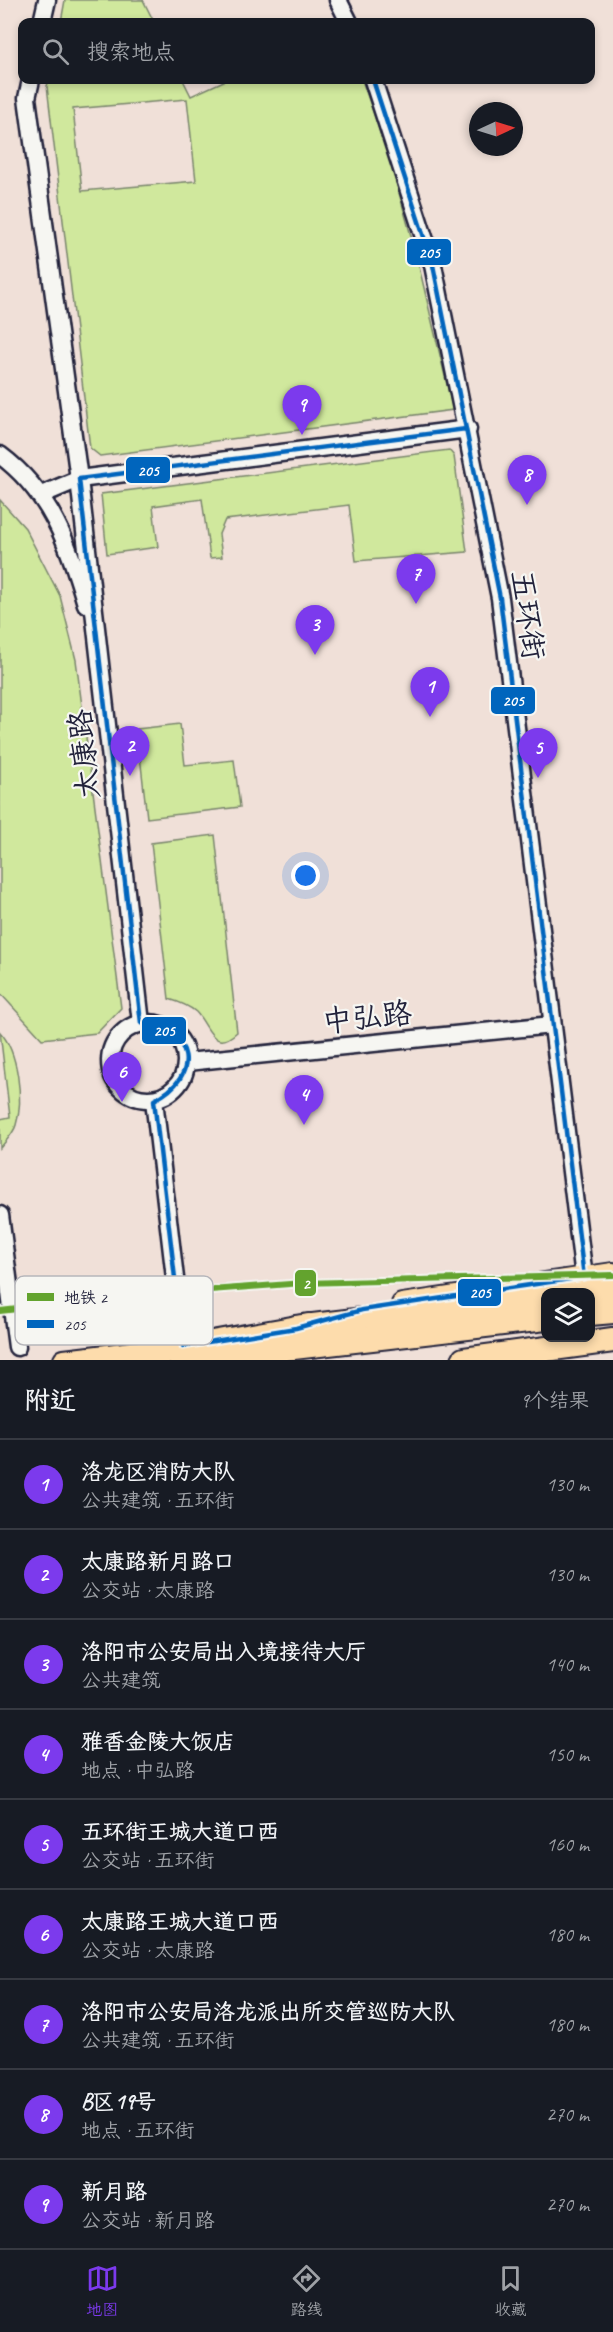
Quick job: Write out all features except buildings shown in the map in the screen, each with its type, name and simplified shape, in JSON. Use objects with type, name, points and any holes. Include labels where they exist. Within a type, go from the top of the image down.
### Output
[{"type":"highway","points":[[587,1285],[613,1290]]},
{"type":"highway","points":[[296,1328],[541,1299]]},
{"type":"highway","points":[[595,1313],[613,1311]]},
{"type":"highway","points":[[143,1360],[541,1318]]},
{"type":"highway","points":[[296,1328],[465,1326]]},
{"type":"highway","points":[[467,1360],[613,1340]]},
{"type":"main road","points":[[64,1360],[182,1355],[362,1310],[587,1285],[613,1273]]},
{"type":"street","points":[[43,18],[47,0]]},
{"type":"street","points":[[338,0],[347,18]]},
{"type":"street","name":"太康路","points":[[30,84],[27,98],[80,478],[141,1023]]},
{"type":"street","name":"五环街","points":[[374,84],[433,265],[468,429],[500,598],[552,1025],[587,1285]]},
{"type":"street","points":[[42,495],[80,478],[468,429]]},
{"type":"street","points":[[0,455],[23,473],[42,495],[73,559],[93,628],[106,706]]},
{"type":"street","points":[[141,1023],[155,1023],[178,1036],[187,1062],[184,1076],[177,1087],[166,1096],[154,1100],[140,1099],[128,1094],[118,1086],[111,1071],[110,1058],[113,1045],[121,1034],[141,1023]]},
{"type":"street","name":"中弘路","points":[[187,1062],[552,1025]]},
{"type":"street","points":[[154,1100],[173,1276]]},
{"type":"street","points":[[0,1215],[15,1331]]},
{"type":"green space","points":[[65,0],[143,0],[152,18],[62,18]]},
{"type":"green space","points":[[48,84],[185,84],[191,96],[217,84],[363,84],[391,164],[416,254],[453,410],[100,456],[90,448]],"holes":[[[187,99],[196,181],[82,191],[73,109]]]},
{"type":"green space","points":[[449,450],[454,456],[467,552],[356,561],[349,505],[225,520],[219,534],[222,557],[210,558],[202,499],[153,506],[158,547],[107,554],[101,494]]},
{"type":"green space","points":[[0,500],[25,528],[60,596],[76,660],[121,1008],[97,1033],[42,1039],[0,993]]},
{"type":"green space","points":[[180,724],[185,765],[234,760],[240,807],[147,818],[137,729]]},
{"type":"green space","points":[[215,835],[237,1032],[222,1040],[213,1036],[196,1012],[169,999],[151,843]]},
{"type":"green space","points":[[0,1032],[6,1040],[15,1063],[19,1103],[15,1128],[0,1148],[0,1119],[10,1117]]},
{"type":"metro line","name":"2","points":[[213,1290],[303,1283],[613,1275]]},
{"type":"metro line","name":"2","points":[[0,1311],[15,1309]]},
{"type":"transit line","name":"205","points":[[374,84],[433,265],[466,429]]},
{"type":"transit line","name":"205","points":[[213,1341],[296,1328],[362,1310],[584,1277],[500,598],[466,429]]},
{"type":"transit line","name":"205","points":[[175,1276],[154,1100],[180,1079],[185,1067],[185,1056],[181,1045],[172,1035],[159,1028],[141,1023],[79,479],[466,429]]},
{"type":"transit line","name":"205","points":[[183,1345],[189,1345]]},
{"type":"place","name":"新月路","points":[[302,435]]},
{"type":"place","name":"B区19号","points":[[527,505]]},
{"type":"place","name":"洛阳市公安局洛龙派出所交管巡防大队","points":[[416,604]]},
{"type":"place","name":"洛阳市公安局出入境接待大厅","points":[[315,655]]},
{"type":"place","name":"洛龙区消防大队","points":[[430,717]]},
{"type":"place","name":"太康路新月路口","points":[[130,776]]},
{"type":"place","name":"五环街王城大道口西","points":[[538,778]]},
{"type":"place","name":"太康路王城大道口西","points":[[122,1102]]},
{"type":"place","name":"雅香金陵大饭店","points":[[304,1125]]}]
